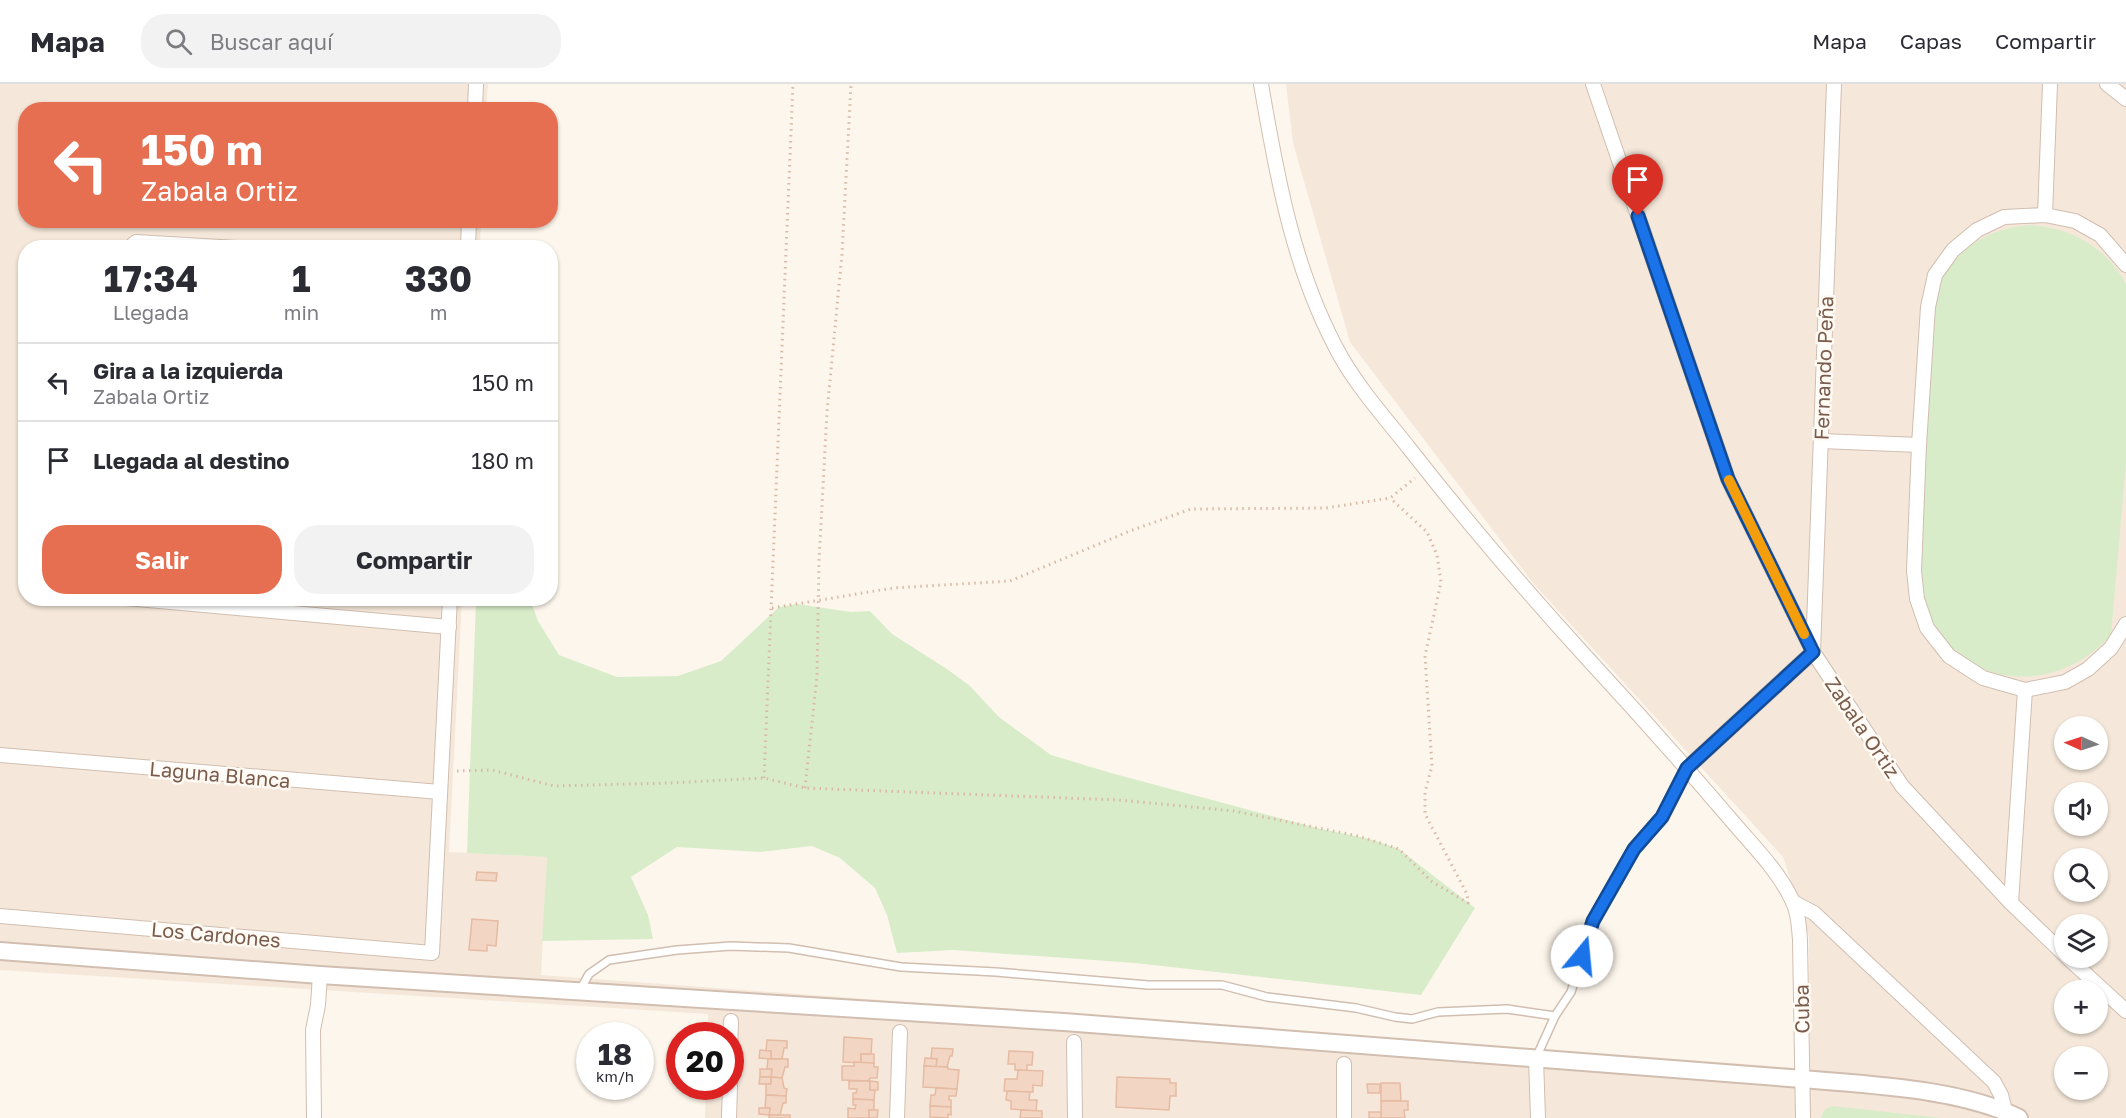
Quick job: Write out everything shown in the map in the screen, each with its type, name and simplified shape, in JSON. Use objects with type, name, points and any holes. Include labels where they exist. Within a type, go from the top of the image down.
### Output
[{"type":"street","points":[[475,102],[476,84]]},
{"type":"street","points":[[1261,84],[1277,180],[1289,228],[1321,315],[1342,357],[1365,392],[1425,469],[1540,607],[1687,768],[1781,878],[1793,902],[1814,913],[1994,1082],[2012,1114]]},
{"type":"street","name":"Zabala Ortiz","points":[[1593,84],[1728,479],[1813,652],[1902,786],[2011,903],[2054,944]]},
{"type":"street","name":"Fernando Peña","points":[[1813,652],[1834,84]]},
{"type":"street","points":[[2046,215],[2050,84]]},
{"type":"street","points":[[2107,84],[2126,99]]},
{"type":"street","points":[[2126,265],[2100,235],[2075,221],[2046,215],[2004,217],[1977,230],[1953,250],[1935,275],[1928,307],[1914,571],[1917,599],[1927,628],[1949,656],[1983,678],[2025,690],[2065,682],[2088,669],[2111,648],[2126,624]]},
{"type":"street","points":[[1821,441],[1919,445]]},
{"type":"street","points":[[276,606],[448,627]]},
{"type":"street","points":[[440,792],[449,606]]},
{"type":"street","points":[[1687,768],[1813,652]]},
{"type":"street","points":[[2011,903],[2025,690]]},
{"type":"street","name":"Laguna Blanca","points":[[0,755],[440,792]]},
{"type":"street","name":"Los Cardones","points":[[0,916],[432,953],[440,792]]},
{"type":"street","name":"Cuba","points":[[1793,902],[1800,940],[1803,1118]]},
{"type":"street","points":[[0,951],[320,975],[1064,1022],[1802,1079],[1878,1086],[1959,1098],[2012,1114]]},
{"type":"street","points":[[2079,968],[2126,1011]]},
{"type":"street","points":[[314,1118],[313,1030],[318,1005],[320,975]]},
{"type":"street","points":[[897,1118],[900,1032]]},
{"type":"street","points":[[1074,1042],[1075,1118]]},
{"type":"street","points":[[1536,1058],[1538,1118]]},
{"type":"street","points":[[1344,1064],[1344,1118]]},
{"type":"street","points":[[729,1118],[730,1100]]},
{"type":"lane","points":[[1536,1058],[1555,1016],[1571,992],[1593,921],[1634,849],[1662,817],[1687,768]]},
{"type":"lane","points":[[579,992],[589,974],[609,960],[677,950],[731,946],[789,948],[901,967],[996,972],[1148,985],[1222,985],[1267,997],[1356,1008],[1412,1019],[1438,1012],[1507,1009],[1555,1016]]},
{"type":"path","points":[[764,778],[794,84]]},
{"type":"path","points":[[805,788],[817,676],[827,412],[842,254],[851,84]]},
{"type":"path","points":[[772,608],[893,588],[1010,581],[1130,531],[1191,510],[1326,508],[1390,498],[1425,469]]},
{"type":"path","points":[[441,776],[462,770],[492,770],[554,786],[764,778],[805,788],[1119,800],[1234,812],[1358,836],[1398,849],[1431,881],[1468,903],[1467,894],[1425,814],[1425,792],[1432,766],[1425,656],[1442,582],[1437,555],[1427,532],[1390,498]]},
{"type":"shaded area","points":[[0,84],[488,84],[487,102],[18,102],[18,228],[481,228],[480,240],[18,240],[18,606],[462,606],[449,852],[547,857],[541,975],[1810,1069],[1809,937],[1783,857],[1533,583],[1350,342],[1293,143],[1286,84],[2126,84],[2126,1118],[705,1118],[706,1100],[744,1100],[744,1022],[708,1022],[708,1014],[0,970]]},
{"type":"green space","points":[[2029,225],[2059,230],[2086,241],[2108,259],[2126,284],[2126,462],[2111,635],[2093,652],[2073,664],[2051,673],[2029,676],[2007,675],[1985,669],[1964,658],[1936,631],[1919,593],[1933,294],[1950,266],[1971,246],[1996,232]]},
{"type":"green space","points":[[797,604],[851,612],[870,611],[892,634],[970,686],[999,717],[1051,755],[1321,829],[1370,839],[1399,849],[1475,908],[1421,995],[1135,963],[953,950],[897,953],[887,915],[875,888],[840,858],[812,846],[760,852],[677,847],[631,877],[648,915],[653,939],[542,941],[547,857],[467,853],[476,606],[533,606],[538,621],[559,655],[617,677],[678,676],[721,661],[779,607]]},
{"type":"green space","points":[[1833,1106],[1941,1118],[1821,1118],[1825,1110]]},
{"type":"building","points":[[477,872],[497,873],[496,881],[476,880]]},
{"type":"building","points":[[472,919],[498,921],[496,946],[487,945],[487,951],[469,950]]},
{"type":"building","points":[[844,1037],[872,1039],[871,1054],[861,1054],[861,1063],[843,1062]]},
{"type":"building","points":[[767,1040],[787,1041],[787,1048],[784,1048],[782,1059],[771,1059],[771,1051],[766,1051]]},
{"type":"building","points":[[932,1048],[953,1049],[947,1067],[936,1067],[937,1059],[931,1058]]},
{"type":"building","points":[[760,1050],[771,1051],[771,1059],[759,1058]]},
{"type":"building","points":[[1009,1051],[1033,1052],[1032,1065],[1027,1065],[1027,1071],[1015,1070],[1015,1064],[1008,1064]]},
{"type":"building","points":[[861,1054],[874,1054],[874,1063],[861,1063]]},
{"type":"building","points":[[925,1058],[937,1059],[936,1067],[924,1066]]},
{"type":"building","points":[[768,1059],[788,1059],[788,1067],[785,1067],[782,1078],[771,1077],[772,1069],[767,1069]]},
{"type":"building","points":[[854,1062],[874,1063],[874,1067],[878,1067],[877,1078],[870,1078],[869,1081],[842,1080],[842,1066],[854,1066]]},
{"type":"building","points":[[924,1066],[959,1070],[957,1089],[923,1087]]},
{"type":"building","points":[[760,1069],[772,1069],[771,1077],[760,1077]]},
{"type":"building","points":[[1018,1070],[1043,1071],[1042,1086],[1033,1085],[1033,1092],[1004,1091],[1005,1079],[1017,1079]]},
{"type":"building","points":[[760,1077],[771,1077],[771,1084],[759,1084]]},
{"type":"building","points":[[771,1077],[782,1078],[784,1088],[787,1089],[786,1096],[766,1095],[766,1084],[771,1084]]},
{"type":"building","points":[[1117,1077],[1170,1079],[1170,1083],[1176,1083],[1176,1096],[1170,1096],[1169,1110],[1116,1107]]},
{"type":"building","points":[[849,1081],[870,1081],[870,1090],[875,1090],[874,1100],[853,1099],[853,1093],[856,1093],[857,1089],[849,1089]]},
{"type":"building","points":[[870,1081],[878,1082],[878,1090],[870,1090]]},
{"type":"building","points":[[1381,1083],[1400,1083],[1401,1101],[1381,1101]]},
{"type":"building","points":[[1367,1084],[1380,1084],[1380,1093],[1368,1093]]},
{"type":"building","points":[[936,1088],[957,1089],[956,1096],[949,1096],[951,1107],[930,1106],[931,1095],[935,1095]]},
{"type":"building","points":[[1007,1091],[1030,1092],[1029,1100],[1037,1100],[1036,1111],[1011,1109],[1011,1101],[1006,1100]]},
{"type":"building","points":[[766,1095],[786,1096],[786,1103],[783,1103],[780,1115],[769,1115],[770,1108],[765,1108]]},
{"type":"building","points":[[853,1099],[874,1100],[874,1110],[869,1110],[869,1118],[848,1118],[848,1108],[855,1109]]},
{"type":"building","points":[[1381,1101],[1408,1101],[1408,1110],[1404,1110],[1405,1118],[1381,1118]]},
{"type":"building","points":[[930,1106],[951,1107],[951,1115],[948,1114],[948,1118],[930,1117]]},
{"type":"building","points":[[759,1108],[770,1108],[769,1115],[759,1114]]},
{"type":"building","points":[[869,1110],[878,1110],[877,1118],[869,1118]]},
{"type":"building","points":[[1021,1110],[1042,1111],[1042,1118],[1020,1118]]},
{"type":"building","points":[[1369,1112],[1381,1112],[1381,1118],[1369,1118]]},
{"type":"building","points":[[769,1115],[790,1115],[790,1118],[769,1118]]},
{"type":"slow traffic","points":[[1729,480],[1804,634]]},
{"type":"route","points":[[1582,956],[1593,921],[1634,849],[1662,817],[1687,768],[1813,652],[1728,479],[1638,216]]}]
